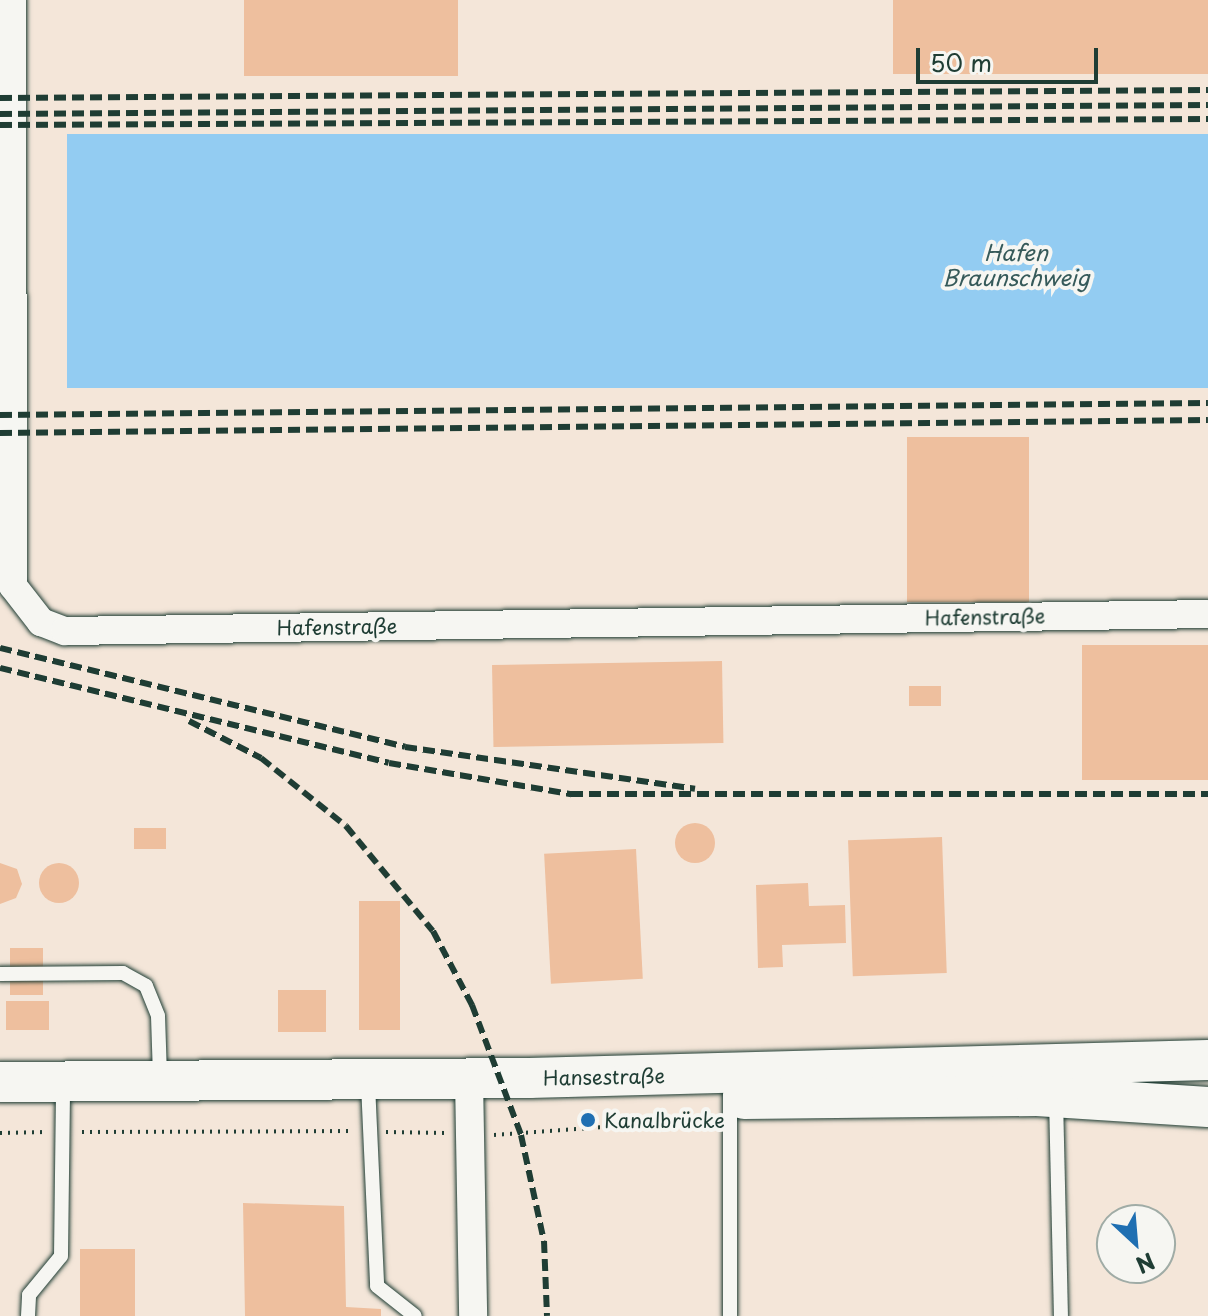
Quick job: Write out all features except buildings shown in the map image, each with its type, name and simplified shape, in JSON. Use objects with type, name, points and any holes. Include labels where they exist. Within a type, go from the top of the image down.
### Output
[{"type":"main road","name":"Hansestraße","points":[[0,1107],[471,1105],[730,1097],[1056,1080],[1208,1060]]},
{"type":"main road","name":"Hansestraße","points":[[1056,1080],[1208,1107]]},
{"type":"main road","name":"Hansestraße","points":[[0,1082],[63,1107],[160,1081],[367,1105]]},
{"type":"street","name":"Hafenstraße","points":[[12,0],[6,58],[5,146],[13,586],[41,622],[65,631],[1208,614]]},
{"type":"street","points":[[471,1105],[473,1316]]},
{"type":"lane","points":[[0,974],[123,973],[146,986],[158,1016],[160,1081]]},
{"type":"lane","points":[[1056,1080],[1061,1316]]},
{"type":"lane","points":[[730,1097],[730,1316]]},
{"type":"lane","points":[[367,1105],[377,1199],[377,1286],[415,1316]]},
{"type":"lane","points":[[28,1316],[29,1295],[61,1256],[63,1107]]},
{"type":"path","points":[[0,1133],[63,1107],[471,1105],[730,1097]]},
{"type":"shaded area","points":[[0,0],[1208,0],[1208,1316],[0,1316]]},
{"type":"water","name":"Hafen Braunschweig","points":[[67,134],[1208,134],[1208,388],[67,388]]},
{"type":"railway","points":[[0,98],[1208,90]]},
{"type":"railway","points":[[0,114],[1208,105]]},
{"type":"railway","points":[[0,125],[1208,119]]},
{"type":"railway","points":[[0,415],[1208,403]]},
{"type":"railway","points":[[0,433],[1208,420]]},
{"type":"railway","points":[[0,648],[405,747],[695,789]]},
{"type":"railway","points":[[0,668],[389,763],[571,794],[1208,794]]},
{"type":"railway","points":[[189,721],[261,758],[346,826],[433,931],[472,1005],[521,1135],[544,1241],[547,1316]]},
{"type":"place","name":"Kanalbrücke","points":[[588,1120]]}]
